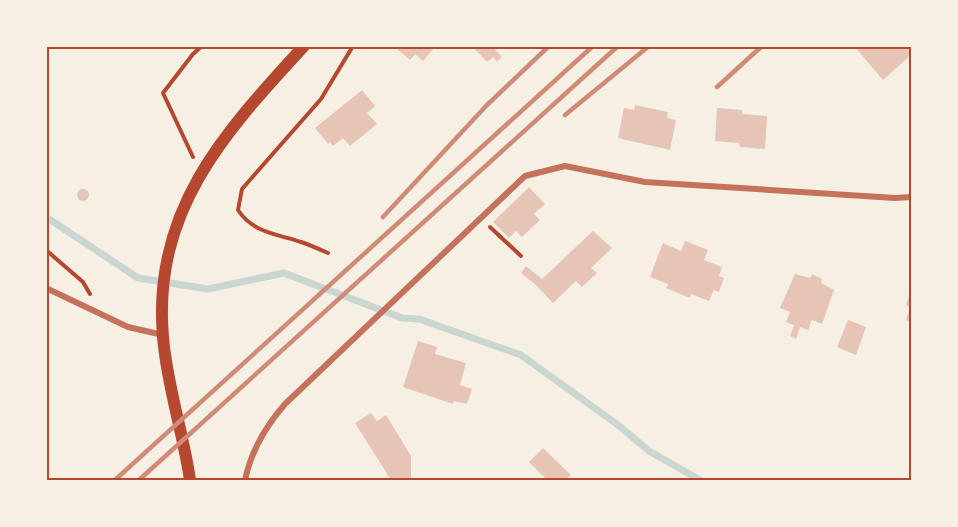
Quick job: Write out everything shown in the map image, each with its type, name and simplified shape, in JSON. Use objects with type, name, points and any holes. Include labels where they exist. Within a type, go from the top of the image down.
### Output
[{"type":"main road","points":[[190,480],[170,385],[163,335],[167,262],[183,208],[215,150],[253,102],[304,46]]},
{"type":"street","points":[[245,480],[254,450],[276,413],[525,176],[565,166],[645,182],[896,198],[912,197]]},
{"type":"street","points":[[46,288],[128,327],[163,335]]},
{"type":"path","points":[[201,174],[163,93],[193,54],[202,46]]},
{"type":"path","points":[[328,253],[302,242],[263,232],[244,219],[238,210],[242,189],[321,99],[353,46]]},
{"type":"path","points":[[481,219],[521,256]]},
{"type":"path","points":[[46,250],[83,282],[102,315]]},
{"type":"building","points":[[397,46],[436,46],[423,61],[415,54],[410,60],[396,48]]},
{"type":"building","points":[[472,46],[492,46],[502,57],[497,62],[493,57],[487,62]]},
{"type":"building","points":[[854,46],[912,46],[912,54],[883,80]]},
{"type":"building","points":[[362,90],[375,106],[367,113],[377,124],[350,146],[343,138],[333,146],[330,142],[328,144],[315,128]]},
{"type":"building","points":[[635,105],[668,112],[667,118],[676,120],[670,150],[618,138],[624,108],[634,110]]},
{"type":"building","points":[[717,108],[742,110],[742,114],[767,116],[765,149],[740,147],[739,143],[715,141]]},
{"type":"building","points":[[529,187],[545,204],[534,214],[540,220],[522,237],[516,231],[509,238],[493,222]]},
{"type":"building","points":[[85,189],[89,195],[85,201],[81,201],[77,193]]},
{"type":"building","points":[[593,231],[612,248],[591,268],[597,273],[582,287],[576,281],[553,303],[521,273],[526,266],[542,279]]},
{"type":"building","points":[[685,241],[708,250],[704,260],[722,267],[719,276],[724,278],[719,292],[714,290],[709,301],[691,294],[690,298],[666,288],[668,284],[650,277],[663,243],[681,251]]},
{"type":"building","points":[[795,274],[810,278],[812,274],[822,279],[821,283],[834,290],[822,324],[812,320],[808,330],[800,327],[796,339],[790,336],[794,325],[786,322],[790,312],[780,308]]},
{"type":"building","points":[[909,295],[912,296],[912,322],[906,320],[910,307],[906,305]]},
{"type":"building","points":[[848,320],[866,327],[856,355],[837,347]]},
{"type":"building","points":[[418,341],[437,347],[435,354],[466,363],[460,385],[472,389],[467,404],[454,401],[453,404],[403,387]]},
{"type":"building","points":[[371,413],[377,421],[386,415],[411,456],[411,480],[391,480],[355,423]]},
{"type":"building","points":[[543,448],[571,475],[565,480],[547,480],[529,462]]},
{"type":"waterway","points":[[46,217],[138,278],[208,289],[284,273],[402,318],[419,319],[521,355],[618,425],[649,451],[700,480]]},
{"type":"railway","points":[[383,217],[486,106],[549,46]]},
{"type":"railway","points":[[115,480],[593,46]]},
{"type":"railway","points":[[139,480],[618,46]]},
{"type":"railway","points":[[565,115],[649,46]]},
{"type":"railway","points":[[717,87],[762,46]]}]
